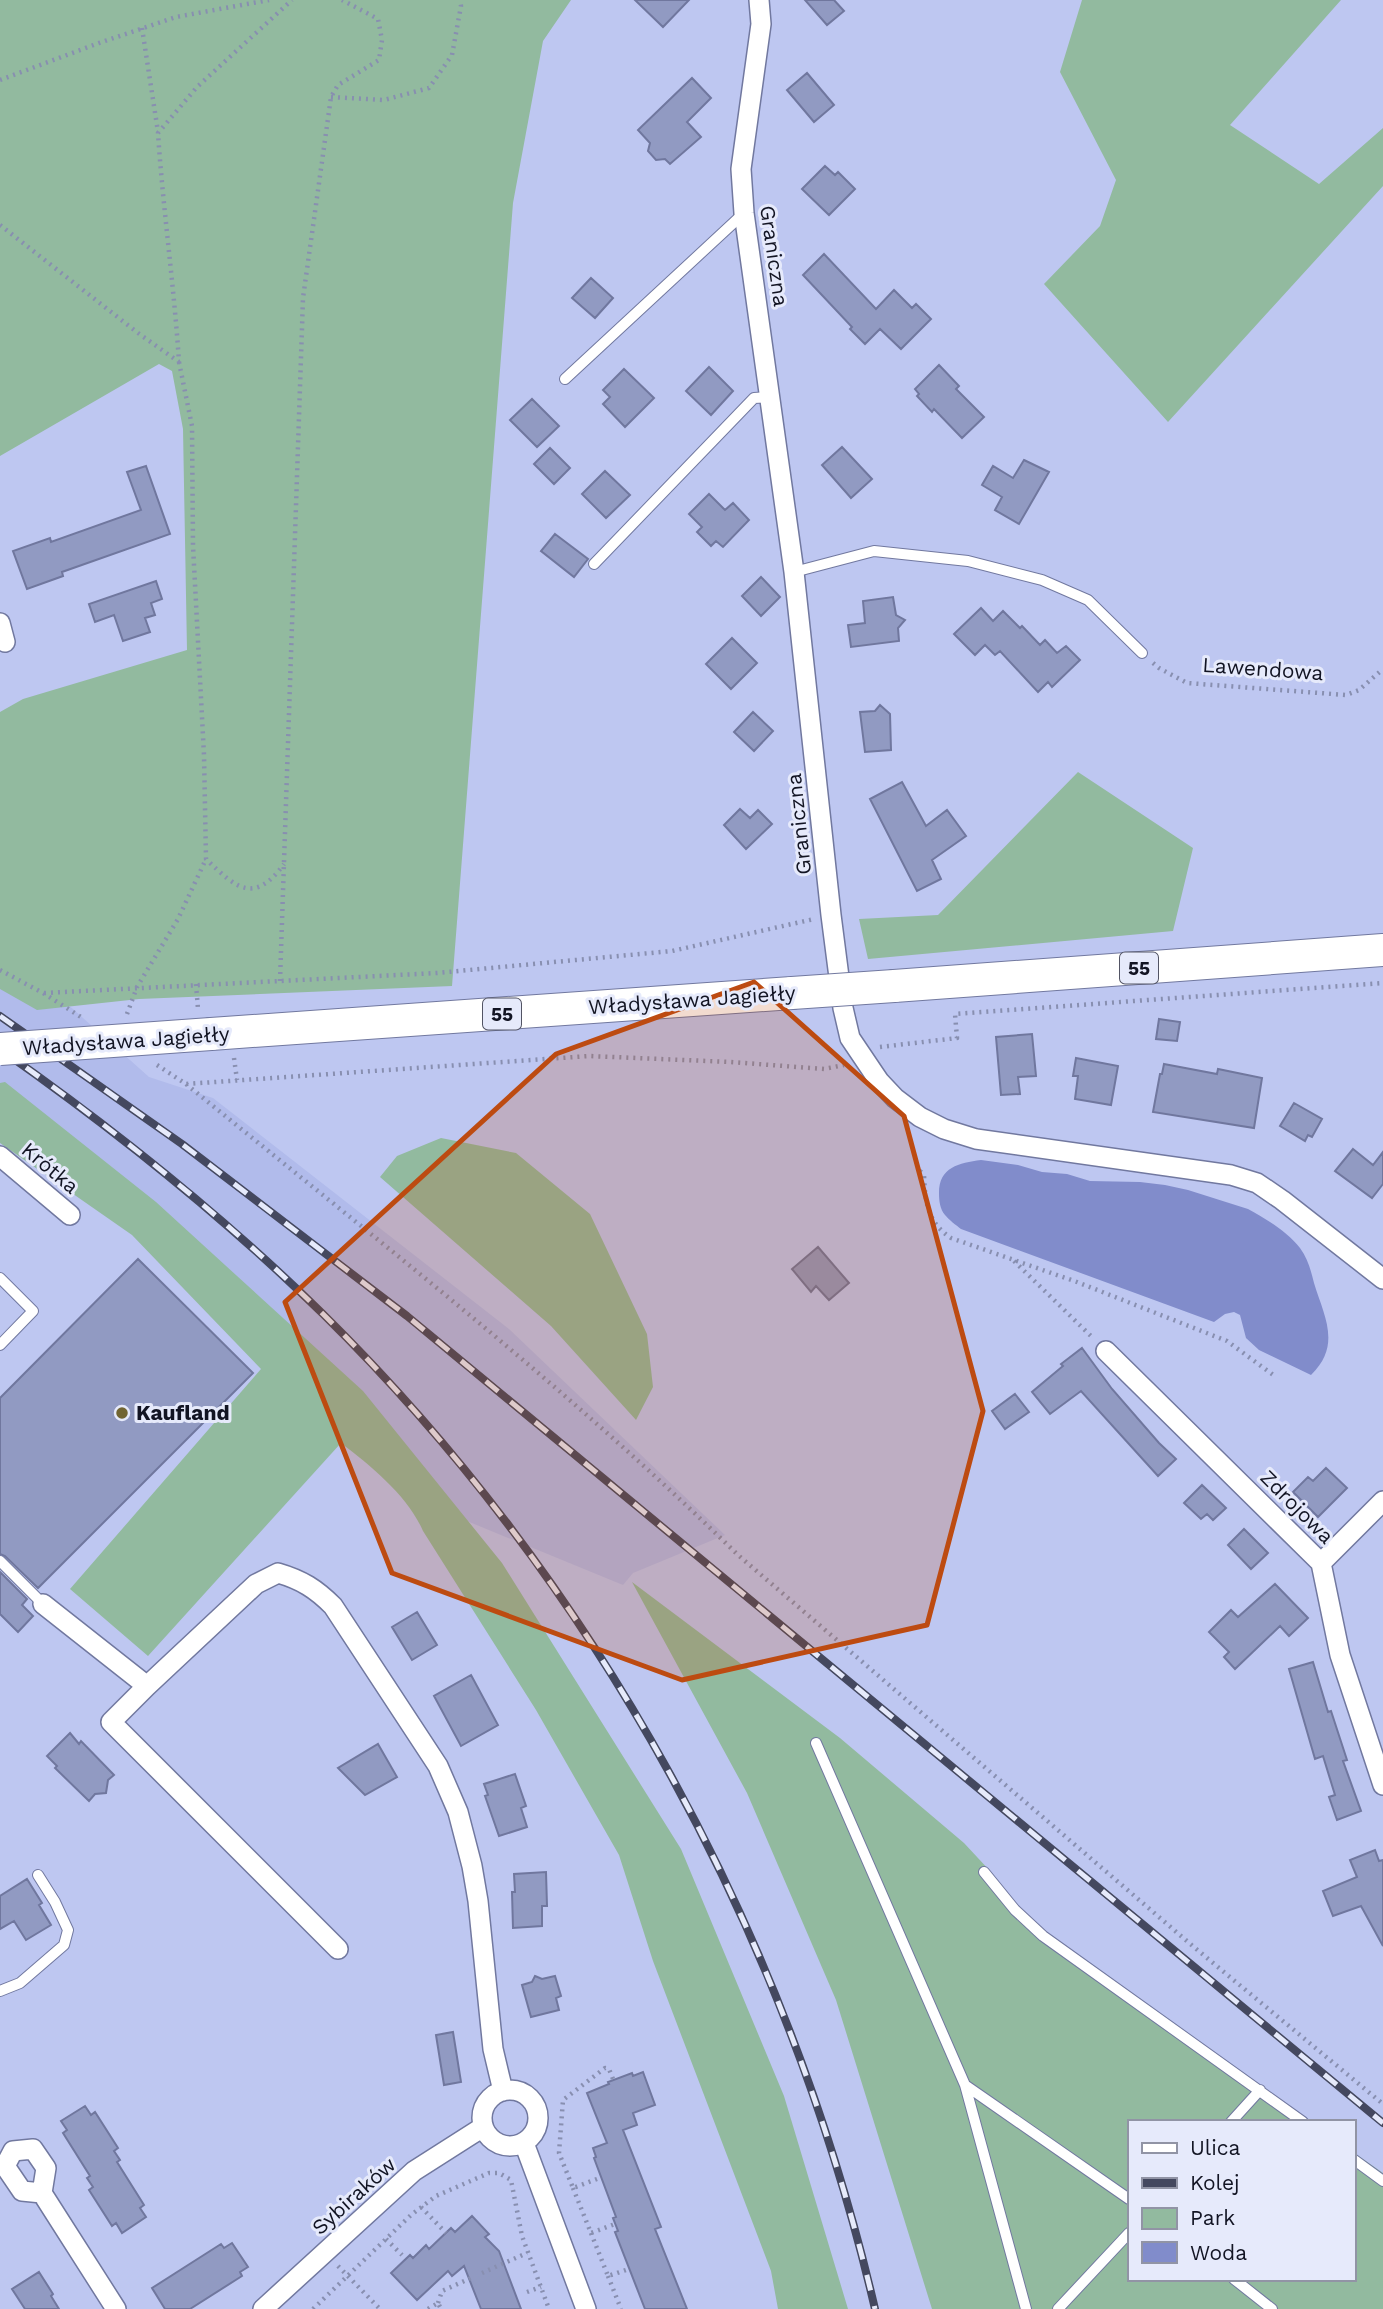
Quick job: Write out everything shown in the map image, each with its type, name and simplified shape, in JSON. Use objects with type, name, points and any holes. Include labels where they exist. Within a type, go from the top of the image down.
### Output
[{"type":"main road","name":"Władysława Jagiełły","points":[[0,1049],[1383,950]]},
{"type":"street","name":"Graniczna","points":[[759,0],[761,24],[741,169],[744,214],[794,572],[831,915],[843,1008],[850,1038],[878,1081],[895,1098],[920,1117],[944,1129],[976,1139],[1231,1175],[1257,1184],[1383,1279]]},
{"type":"street","name":"Krótka","points":[[0,1156],[70,1215]]},
{"type":"street","name":"Zdrojowa","points":[[1106,1351],[1321,1563],[1340,1655],[1383,1785]]},
{"type":"street","points":[[1321,1563],[1383,1501]]},
{"type":"street","points":[[338,1949],[111,1722],[256,1584],[278,1573],[299,1579],[316,1588],[334,1606],[438,1766],[458,1812],[478,1901],[493,2049],[503,2091]]},
{"type":"street","points":[[43,1604],[147,1686]]},
{"type":"street","points":[[514,2090],[525,2094],[534,2102],[538,2113],[538,2125],[533,2136],[512,2147],[500,2145],[489,2138],[483,2127],[485,2105],[492,2096],[503,2091],[514,2090]]},
{"type":"street","name":"Sybiraków","points":[[263,2309],[414,2171],[483,2127]]},
{"type":"street","points":[[524,2143],[586,2309]]},
{"type":"street","points":[[42,2193],[116,2309]]},
{"type":"lane","points":[[565,379],[744,214]]},
{"type":"lane","points":[[594,564],[754,398],[770,397]]},
{"type":"lane","points":[[794,572],[874,551],[968,561],[1042,580],[1088,600],[1142,653]]},
{"type":"lane","points":[[0,1279],[33,1311],[0,1345]]},
{"type":"lane","points":[[0,1561],[43,1604]]},
{"type":"lane","points":[[816,1743],[965,2085],[1026,2309]]},
{"type":"lane","points":[[985,1872],[1015,1910],[1043,1936],[1300,2120]]},
{"type":"lane","points":[[0,1990],[20,1983],[64,1945],[68,1930],[38,1875]]},
{"type":"lane","points":[[965,2085],[1128,2198]]},
{"type":"lane","points":[[1233,2120],[1260,2090]]},
{"type":"lane","points":[[1355,2160],[1383,2181]]},
{"type":"lane","points":[[1058,2309],[1128,2234]]},
{"type":"lane","points":[[1237,2281],[1272,2309]]},
{"type":"path","points":[[0,80],[176,17],[269,0]]},
{"type":"path","points":[[158,132],[197,87],[292,0]]},
{"type":"path","points":[[280,981],[303,298],[331,97],[338,85],[379,60],[382,40],[378,19],[342,0]]},
{"type":"path","points":[[331,97],[384,100],[429,88],[452,55],[460,0]]},
{"type":"path","points":[[136,987],[178,919],[206,859],[204,755],[193,546],[192,426],[179,362],[158,132],[142,29]]},
{"type":"path","points":[[0,225],[179,362]]},
{"type":"path","name":"Lawendowa","points":[[1142,653],[1159,668],[1187,683],[1346,695],[1359,690],[1383,669]]},
{"type":"path","points":[[206,859],[226,879],[250,889],[264,886],[284,864]]},
{"type":"path","points":[[43,993],[437,972],[673,951],[831,915]]},
{"type":"path","points":[[578,1057],[730,1062],[824,1069],[841,1067],[875,1048],[957,1038],[955,1014],[1383,983]]},
{"type":"path","points":[[196,984],[215,1035],[237,1080]]},
{"type":"path","points":[[186,1084],[506,1345],[670,1488],[759,1574],[1195,1948],[1383,2104]]},
{"type":"path","points":[[920,1171],[924,1174],[928,1208],[938,1229],[951,1238],[1077,1282],[1227,1341],[1276,1377]]},
{"type":"path","points":[[1013,1260],[1106,1351]]},
{"type":"path","points":[[613,2079],[606,2068],[563,2100],[559,2153],[621,2309]]},
{"type":"path","points":[[316,2308],[421,2207],[436,2196],[489,2173],[504,2175],[512,2180],[527,2253],[550,2309]]},
{"type":"path","points":[[573,2188],[597,2179]]},
{"type":"path","points":[[421,2207],[446,2232]]},
{"type":"path","points":[[591,2234],[615,2224]]},
{"type":"path","points":[[386,2239],[402,2255]]},
{"type":"path","points":[[326,2252],[380,2309]]},
{"type":"path","points":[[482,2273],[527,2253]]},
{"type":"path","points":[[608,2276],[626,2270]]},
{"type":"path","points":[[428,2309],[438,2303],[442,2291],[471,2278]]},
{"type":"path","points":[[527,2292],[541,2287]]},
{"type":"path","points":[[438,2303],[441,2309]]},
{"type":"highlighted area","points":[[754,982],[904,1116],[983,1411],[927,1625],[682,1680],[392,1573],[285,1302],[556,1054]]},
{"type":"shaded area","points":[[0,959],[45,984],[149,1077],[213,1098],[509,1329],[725,1535],[633,1573],[623,1585],[406,1496],[296,1357],[0,1132]]},
{"type":"green space","points":[[0,0],[571,0],[543,41],[513,203],[452,986],[139,999],[37,1010],[0,989],[0,712],[23,699],[187,650],[183,429],[172,371],[159,364],[0,456]]},
{"type":"green space","points":[[1082,0],[1341,0],[1230,125],[1319,184],[1383,128],[1383,186],[1168,422],[1044,284],[1100,226],[1116,180],[1060,72]]},
{"type":"green space","points":[[1078,772],[1193,848],[1173,931],[868,959],[859,919],[938,915]]},
{"type":"green space","points":[[5,1082],[156,1202],[363,1391],[502,1563],[681,1849],[784,2096],[848,2309],[778,2309],[771,2271],[653,1961],[619,1855],[536,1710],[416,1518],[398,1494],[376,1472],[341,1443],[148,1656],[70,1589],[261,1369],[132,1235],[0,1143],[0,1083]]},
{"type":"green space","points":[[441,1138],[516,1153],[590,1214],[647,1334],[653,1387],[636,1420],[551,1326],[380,1177],[397,1156]]},
{"type":"green space","points":[[632,1582],[840,1738],[964,1843],[1019,1907],[1046,1933],[1308,2120],[1128,2120],[1128,2281],[1355,2281],[1355,2153],[1383,2173],[1383,2309],[932,2309],[836,2000],[747,1793]]},
{"type":"water","points":[[981,1160],[1067,1174],[1090,1181],[1165,1185],[1248,1209],[1262,1217],[1289,1236],[1307,1261],[1328,1330],[1326,1353],[1320,1364],[1311,1375],[1259,1350],[1246,1338],[1240,1315],[1234,1312],[1225,1314],[1214,1322],[961,1229],[948,1219],[942,1210],[939,1199],[942,1177],[958,1165]]},
{"type":"building","points":[[635,0],[689,0],[663,27]]},
{"type":"building","points":[[805,0],[834,0],[844,11],[827,25]]},
{"type":"building","points":[[807,73],[834,105],[814,122],[787,90]]},
{"type":"building","points":[[692,78],[711,98],[687,122],[701,137],[670,164],[665,159],[656,160],[648,151],[650,143],[638,130]]},
{"type":"building","points":[[825,166],[835,175],[838,172],[855,189],[829,215],[802,189]]},
{"type":"building","points":[[824,254],[876,309],[894,290],[912,308],[916,304],[931,319],[901,349],[880,329],[865,344],[803,275]]},
{"type":"building","points":[[591,278],[613,298],[595,318],[572,298]]},
{"type":"building","points":[[939,365],[959,386],[956,389],[984,417],[962,438],[917,396],[919,394],[915,389]]},
{"type":"building","points":[[709,367],[733,391],[711,415],[686,391]]},
{"type":"building","points":[[624,369],[654,398],[625,427],[603,404],[610,397],[603,390]]},
{"type":"building","points":[[532,399],[559,426],[537,447],[510,420]]},
{"type":"building","points":[[842,447],[872,479],[851,498],[822,465]]},
{"type":"building","points":[[550,448],[570,468],[554,484],[534,464]]},
{"type":"building","points":[[1024,460],[1049,472],[1019,524],[995,510],[1002,497],[982,485],[993,466],[1013,478]]},
{"type":"building","points":[[146,466],[170,534],[62,572],[63,576],[27,589],[13,551],[50,538],[51,542],[141,510],[127,472]]},
{"type":"building","points":[[605,471],[630,495],[606,518],[582,494]]},
{"type":"building","points":[[709,494],[725,510],[733,503],[749,520],[723,547],[716,541],[711,546],[697,532],[702,527],[689,514]]},
{"type":"building","points":[[555,534],[588,559],[574,577],[541,551]]},
{"type":"building","points":[[761,577],[780,597],[761,616],[742,596]]},
{"type":"building","points":[[156,581],[162,599],[151,603],[155,615],[145,618],[150,632],[123,641],[114,615],[95,622],[89,604]]},
{"type":"building","points":[[893,597],[896,615],[905,620],[898,628],[899,641],[851,647],[848,625],[865,623],[863,601]]},
{"type":"building","points":[[981,608],[993,621],[1003,611],[1040,645],[1045,640],[1057,653],[1066,646],[1080,660],[1052,687],[1048,682],[1038,692],[1000,651],[995,655],[985,645],[975,655],[954,634]]},
{"type":"building","points":[[732,638],[757,663],[731,689],[706,664]]},
{"type":"building","points":[[880,705],[890,714],[891,750],[865,752],[860,712],[875,711]]},
{"type":"building","points":[[753,712],[773,731],[754,751],[734,732]]},
{"type":"building","points":[[902,782],[926,826],[947,810],[966,836],[932,860],[941,879],[917,891],[870,799]]},
{"type":"building","points":[[740,809],[750,818],[758,810],[772,824],[746,849],[724,825]]},
{"type":"building","points":[[1159,1019],[1180,1022],[1177,1041],[1156,1039]]},
{"type":"building","points":[[1032,1034],[1036,1076],[1018,1077],[1020,1094],[1001,1095],[996,1037]]},
{"type":"building","points":[[1076,1058],[1118,1066],[1111,1105],[1075,1099],[1078,1076],[1073,1076]]},
{"type":"building","points":[[1164,1064],[1217,1074],[1218,1069],[1262,1078],[1254,1128],[1153,1112]]},
{"type":"building","points":[[1294,1103],[1322,1119],[1312,1137],[1308,1135],[1305,1141],[1280,1126]]},
{"type":"building","points":[[1353,1149],[1373,1165],[1383,1152],[1383,1184],[1372,1198],[1335,1171]]},
{"type":"building","points":[[818,1247],[849,1283],[829,1300],[816,1286],[811,1292],[792,1269]]},
{"type":"building","points":[[138,1259],[253,1373],[38,1588],[0,1554],[0,1398]]},
{"type":"building","points":[[1082,1348],[1112,1389],[1176,1459],[1158,1476],[1081,1391],[1050,1414],[1032,1392]]},
{"type":"building","points":[[1015,1394],[1029,1412],[1005,1429],[992,1411]]},
{"type":"building","points":[[1326,1468],[1347,1488],[1318,1517],[1293,1492],[1308,1477],[1313,1481]]},
{"type":"building","points":[[1202,1485],[1226,1508],[1213,1520],[1207,1514],[1201,1519],[1184,1503]]},
{"type":"building","points":[[1244,1529],[1268,1553],[1251,1569],[1228,1545]]},
{"type":"building","points":[[0,1572],[27,1599],[22,1605],[33,1616],[18,1632],[0,1614]]},
{"type":"building","points":[[1275,1584],[1308,1618],[1289,1636],[1280,1626],[1235,1669],[1224,1657],[1229,1652],[1209,1632],[1231,1610],[1238,1617]]},
{"type":"building","points":[[417,1612],[437,1645],[412,1660],[392,1627]]},
{"type":"building","points":[[1313,1662],[1328,1712],[1331,1711],[1347,1760],[1343,1761],[1361,1811],[1337,1820],[1329,1797],[1335,1795],[1323,1756],[1315,1759],[1289,1669]]},
{"type":"building","points":[[471,1675],[498,1725],[461,1746],[434,1696]]},
{"type":"building","points":[[70,1733],[114,1775],[108,1780],[106,1793],[95,1794],[89,1801],[55,1768],[57,1766],[47,1756]]},
{"type":"building","points":[[378,1744],[397,1777],[365,1795],[338,1768]]},
{"type":"building","points":[[515,1774],[526,1806],[521,1808],[527,1827],[499,1836],[485,1796],[488,1795],[484,1784]]},
{"type":"building","points":[[1375,1850],[1379,1861],[1383,1860],[1383,1946],[1361,1906],[1333,1916],[1323,1891],[1357,1877],[1350,1860]]},
{"type":"building","points":[[546,1872],[547,1906],[542,1906],[542,1926],[513,1928],[514,1874]]},
{"type":"building","points":[[27,1879],[42,1903],[39,1905],[51,1925],[26,1940],[14,1921],[0,1929],[0,1896]]},
{"type":"building","points":[[535,1976],[542,1979],[555,1976],[561,1996],[556,1998],[559,2010],[531,2017],[522,1985],[532,1982]]},
{"type":"building","points":[[453,2032],[461,2082],[444,2085],[436,2035]]},
{"type":"building","points":[[643,2072],[655,2105],[633,2113],[637,2125],[623,2130],[661,2227],[655,2229],[687,2309],[645,2309],[615,2232],[618,2231],[613,2218],[616,2217],[594,2158],[593,2148],[607,2143],[587,2093],[632,2073],[633,2076]]},
{"type":"building","points":[[85,2106],[91,2115],[95,2112],[118,2148],[114,2151],[120,2160],[117,2162],[144,2205],[140,2208],[146,2217],[122,2233],[116,2223],[112,2226],[89,2190],[93,2187],[87,2178],[90,2176],[63,2133],[67,2130],[61,2121]]},
{"type":"building","points":[[472,2216],[489,2234],[485,2237],[499,2251],[521,2309],[481,2309],[464,2266],[452,2276],[448,2271],[417,2300],[391,2273],[410,2255],[413,2258],[426,2245],[429,2249],[451,2228],[455,2232]]},
{"type":"building","points":[[232,2243],[248,2267],[240,2272],[242,2276],[190,2309],[165,2309],[152,2288],[221,2244],[224,2248]]},
{"type":"building","points":[[39,2272],[59,2309],[25,2309],[12,2289]]},
{"type":"railway","points":[[0,1016],[182,1144],[407,1316],[1383,2123]]},
{"type":"railway","points":[[0,1049],[167,1175],[246,1242],[323,1314],[422,1419],[513,1531],[595,1649],[669,1773],[734,1901],[791,2034],[838,2170],[875,2309]]},
{"type":"place","name":"Kaufland","points":[[122,1413]]}]
